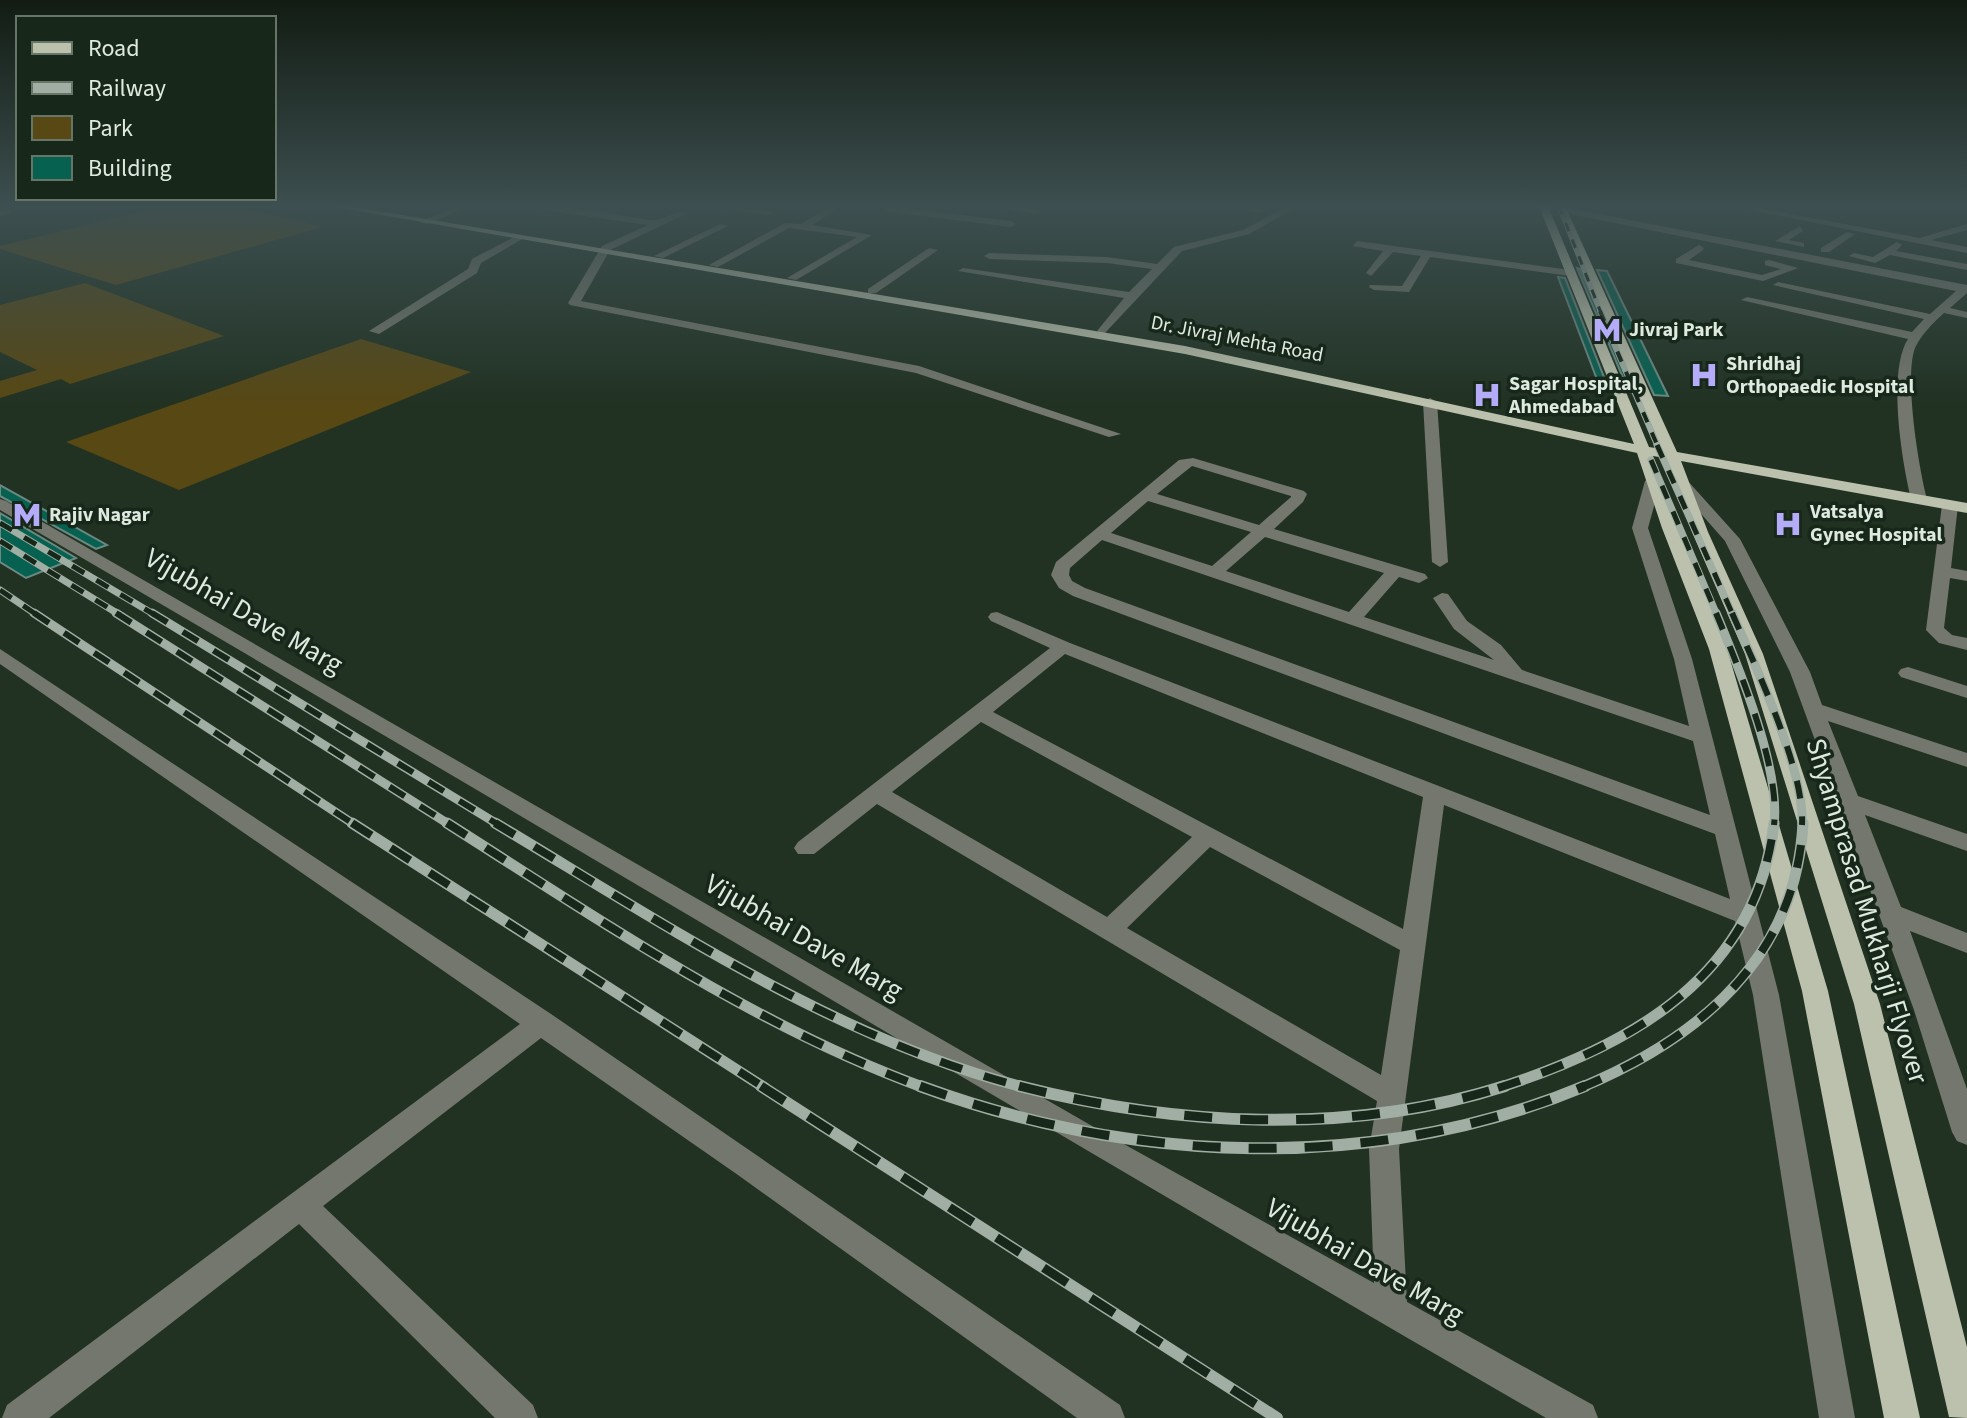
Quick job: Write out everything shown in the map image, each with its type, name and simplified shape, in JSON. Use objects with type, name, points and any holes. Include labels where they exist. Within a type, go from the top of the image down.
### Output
[{"type":"main road","points":[[734,272],[1185,350],[1642,446],[1961,505]]},
{"type":"main road","name":"Dr. Jivraj Mehta Road","points":[[757,272],[1184,345],[1642,446]]},
{"type":"main road","name":"Shyamprasad Mukharji Flyover","points":[[1590,272],[1754,654],[1867,1004],[1967,1417]]},
{"type":"main road","points":[[1570,273],[1642,446],[1670,528],[1718,649],[1815,991],[1902,1418]]},
{"type":"street","points":[[375,331],[471,272]]},
{"type":"street","points":[[593,272],[574,303],[919,370],[1114,434]]},
{"type":"street","points":[[792,278],[802,272]]},
{"type":"street","points":[[872,291],[900,272]]},
{"type":"street","points":[[971,272],[1132,296]]},
{"type":"street","points":[[1103,331],[1154,272]]},
{"type":"street","points":[[1374,287],[1404,291],[1416,272]]},
{"type":"street","points":[[1564,272],[1570,273]]},
{"type":"street","points":[[1735,272],[1763,278],[1780,272]]},
{"type":"street","points":[[1895,272],[1966,289]]},
{"type":"street","points":[[1802,278],[1940,311]]},
{"type":"street","points":[[1778,285],[1967,315]]},
{"type":"street","points":[[1918,496],[1909,445],[1905,362],[1910,345],[1920,333],[1966,289]]},
{"type":"street","points":[[1760,294],[1920,333]]},
{"type":"street","points":[[1747,300],[1920,333]]},
{"type":"street","points":[[1430,402],[1440,562]]},
{"type":"street","points":[[1214,573],[1298,499],[1299,494],[1193,462],[1177,467],[1062,566],[1060,575],[1065,584],[1079,592],[1725,829]]},
{"type":"street","points":[[1653,481],[1640,528],[1683,659],[1766,995],[1837,1418]]},
{"type":"street","points":[[1681,482],[1732,539],[1800,672],[1967,1132]]},
{"type":"street","points":[[1145,495],[1419,578]]},
{"type":"street","name":"Vijubhai Dave Marg","points":[[0,504],[450,763],[1103,1147],[1580,1418]]},
{"type":"street","points":[[1961,505],[1942,572],[1935,630],[1946,639],[1967,644]]},
{"type":"street","points":[[1099,534],[1702,737]]},
{"type":"street","points":[[1352,619],[1395,571]]},
{"type":"street","points":[[1942,572],[1967,576]]},
{"type":"street","points":[[1442,598],[1460,625],[1494,649],[1515,674]]},
{"type":"street","points":[[997,617],[1063,647],[1746,915]]},
{"type":"street","points":[[806,848],[1063,647]]},
{"type":"street","points":[[0,655],[542,1022],[1107,1418]]},
{"type":"street","points":[[1908,673],[1967,692]]},
{"type":"street","points":[[1814,709],[1967,760]]},
{"type":"street","points":[[980,713],[1413,946]]},
{"type":"street","points":[[1391,1311],[1384,1149],[1435,792]]},
{"type":"street","points":[[876,793],[1391,1095]]},
{"type":"street","points":[[1849,801],[1967,843]]},
{"type":"street","points":[[1109,930],[1208,835]]},
{"type":"street","points":[[1890,913],[1967,943]]},
{"type":"street","points":[[20,1418],[542,1022]]},
{"type":"street","points":[[301,1205],[520,1418]]},
{"type":"green space","points":[[75,272],[162,272],[116,285]]},
{"type":"green space","points":[[85,283],[224,336],[70,384],[61,379],[0,398],[0,381],[37,370],[0,352],[0,305]]},
{"type":"green space","points":[[361,339],[471,372],[179,490],[66,442]]},
{"type":"building","points":[[1579,272],[1634,393],[1629,392]]},
{"type":"building","points":[[1598,272],[1608,272],[1668,396],[1654,395]]},
{"type":"building","points":[[1558,277],[1565,278],[1609,390],[1601,390]]},
{"type":"building","points":[[0,485],[107,545],[96,549],[0,496]]},
{"type":"building","points":[[0,513],[76,558],[26,578],[0,562]]},
{"type":"railway","points":[[1585,272],[1601,313]]},
{"type":"railway","points":[[1600,311],[1658,447]]},
{"type":"railway","points":[[1657,445],[1733,615]]},
{"type":"railway","points":[[1651,460],[1717,615]]},
{"type":"railway","points":[[0,523],[155,615]]},
{"type":"railway","points":[[0,541],[120,615]]},
{"type":"railway","points":[[0,590],[36,614]]},
{"type":"railway","points":[[116,613],[450,825]]},
{"type":"railway","points":[[152,613],[499,825]]},
{"type":"railway","points":[[1716,613],[1746,688],[1765,747],[1771,775],[1774,823]]},
{"type":"railway","points":[[1732,613],[1787,747],[1796,776],[1802,825]]},
{"type":"railway","points":[[36,614],[355,825]]},
{"type":"railway","points":[[352,823],[765,1088]]},
{"type":"railway","points":[[447,823],[679,969],[800,1034],[925,1088]]},
{"type":"railway","points":[[495,823],[686,938],[819,1010],[887,1041],[1025,1087]]},
{"type":"railway","points":[[1499,1087],[1596,1050],[1640,1026],[1680,997],[1714,963],[1742,923],[1763,877],[1774,823]]},
{"type":"railway","points":[[1582,1087],[1664,1045],[1701,1018],[1733,988],[1760,953],[1782,914],[1796,871],[1803,823]]},
{"type":"railway","points":[[761,1086],[1277,1418]]},
{"type":"railway","points":[[920,1086],[1001,1112],[1084,1131],[1168,1143],[1253,1148],[1338,1145],[1422,1134],[1505,1114],[1582,1087]]},
{"type":"railway","points":[[1019,1086],[1025,1087]]},
{"type":"railway","points":[[1499,1087],[1505,1086]]},
{"type":"railway","points":[[1025,1087],[1139,1110],[1262,1120],[1324,1119],[1385,1113],[1446,1102],[1499,1087]]},
{"type":"place","name":"Jivraj Park","points":[[1607,330]]},
{"type":"place","name":"Shridhaj Orthopaedic Hospital","points":[[1704,375]]},
{"type":"place","name":"Sagar Hospital, Ahmedabad","points":[[1487,395]]},
{"type":"place","name":"Rajiv Nagar","points":[[27,515]]},
{"type":"place","name":"Vatsalya Gynec Hospital","points":[[1788,524]]}]
